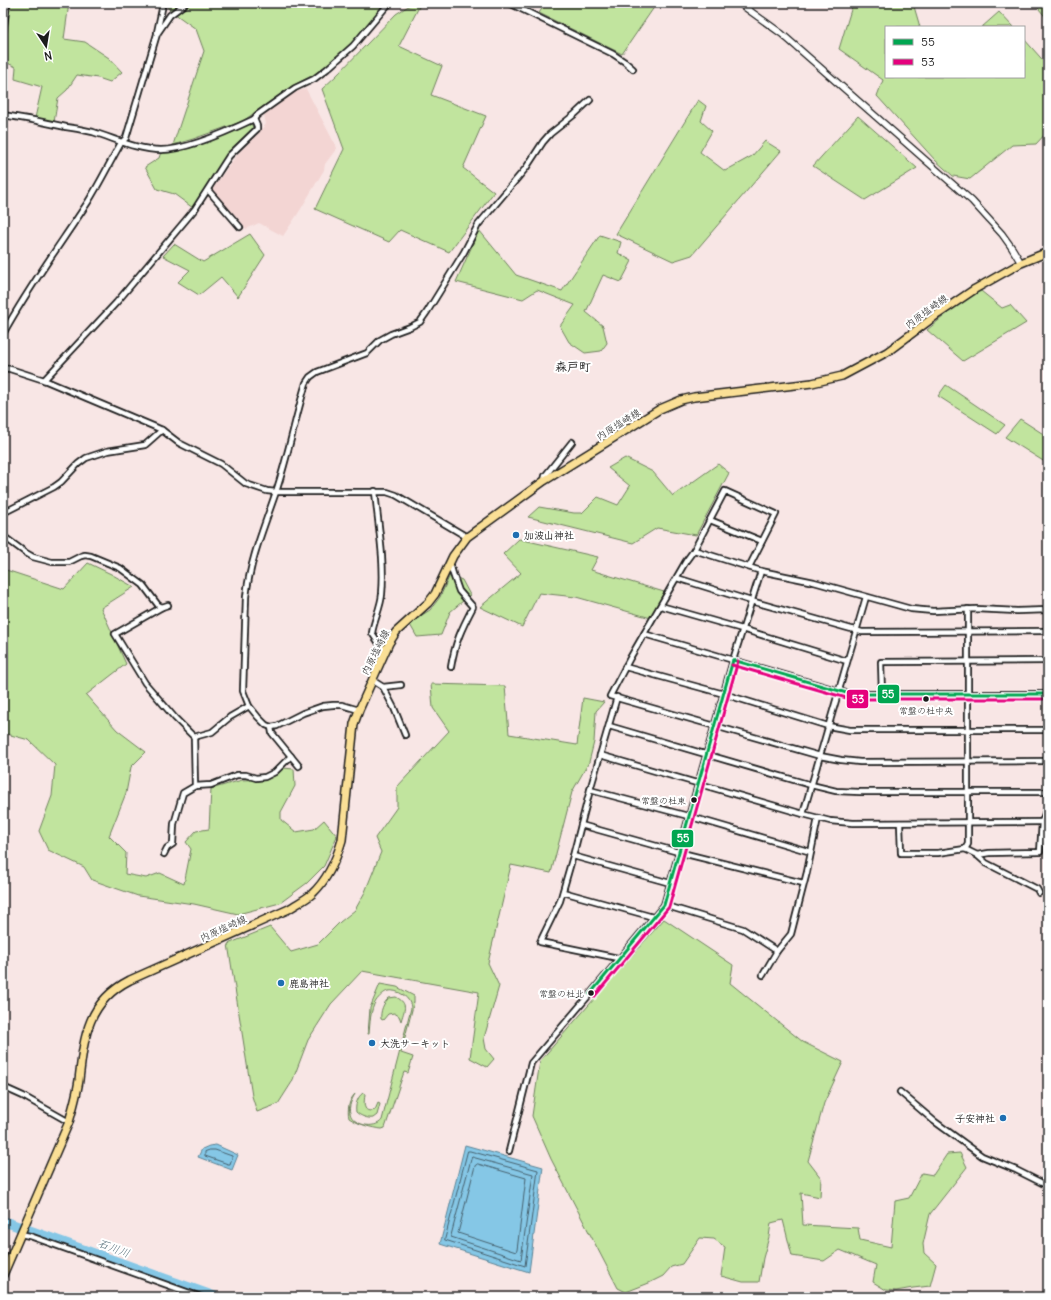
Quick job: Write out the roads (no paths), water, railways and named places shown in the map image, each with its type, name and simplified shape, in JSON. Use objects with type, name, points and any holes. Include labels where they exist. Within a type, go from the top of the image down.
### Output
[{"type":"main road","name":"内原塩崎線","points":[[3,1275],[69,1122],[75,1103],[82,1052],[89,1023],[100,1004],[120,985],[289,909],[311,894],[327,877],[338,856],[342,840],[354,724],[359,710],[385,652],[396,632],[428,603],[435,594],[456,550],[467,537],[544,481],[660,409],[681,400],[711,394],[812,383],[842,376],[887,352],[938,314],[975,289],[1021,263],[1048,252]]},
{"type":"street","points":[[3,334],[45,265],[88,201],[121,143],[126,138],[157,34],[162,9],[161,3]]},
{"type":"street","points":[[157,34],[170,15],[186,3]]},
{"type":"street","points":[[3,115],[32,119],[93,132],[121,143],[154,149],[169,149],[186,145],[221,133],[254,119],[276,100],[314,79],[353,46],[390,3]]},
{"type":"street","points":[[509,3],[613,54],[633,69]]},
{"type":"street","points":[[739,3],[782,34],[972,201],[1002,234],[1021,263]]},
{"type":"street","points":[[3,33],[7,4]]},
{"type":"street","points":[[359,710],[342,705],[323,706],[303,713],[277,726],[271,727],[266,725],[249,706],[243,691],[248,583],[253,557],[285,464],[306,383],[310,377],[317,372],[367,353],[380,340],[390,334],[420,322],[464,252],[478,225],[526,168],[550,134],[576,114],[590,100]]},
{"type":"street","points":[[44,380],[116,303],[195,209],[229,156],[257,129],[254,119]]},
{"type":"street","points":[[208,190],[240,227]]},
{"type":"street","points":[[3,368],[44,380],[162,430],[179,443],[221,464],[246,484],[267,491],[276,492],[387,492],[396,495],[467,537]]},
{"type":"street","points":[[3,513],[54,487],[86,458],[107,450],[145,445],[162,430]]},
{"type":"street","points":[[544,481],[545,476],[572,442]]},
{"type":"street","points":[[375,491],[382,560],[382,595],[372,633],[385,652]]},
{"type":"street","points":[[749,567],[776,514],[725,491],[694,550],[686,561],[610,696],[820,756],[850,761],[1048,761]]},
{"type":"street","points":[[710,520],[762,541]]},
{"type":"street","points":[[3,536],[33,557],[52,562],[69,562],[85,555],[120,568],[138,580],[158,605],[162,607]]},
{"type":"street","points":[[694,550],[761,571],[814,582],[911,609],[933,611],[968,609],[1017,611],[1048,610]]},
{"type":"street","points":[[450,562],[459,591],[473,607],[459,634],[454,649],[451,667]]},
{"type":"street","points":[[509,1152],[531,1063],[664,904],[742,629],[761,571]]},
{"type":"street","points":[[677,578],[751,601],[862,632],[1048,631]]},
{"type":"street","points":[[803,814],[866,597]]},
{"type":"street","points":[[168,605],[115,634],[145,683],[174,718],[194,737],[195,786]]},
{"type":"street","points":[[661,606],[847,661]]},
{"type":"street","points":[[965,848],[968,844],[968,609]]},
{"type":"street","points":[[644,634],[850,694],[1048,694]]},
{"type":"street","points":[[882,694],[881,662],[1048,661]]},
{"type":"street","points":[[625,668],[724,694],[828,726],[858,731],[1048,730]]},
{"type":"street","points":[[372,680],[382,687],[394,708],[405,735]]},
{"type":"street","points":[[382,687],[402,684]]},
{"type":"street","points":[[617,697],[560,902],[540,942],[618,958]]},
{"type":"street","points":[[194,737],[212,732],[230,717],[249,706]]},
{"type":"street","points":[[608,726],[811,785],[836,790],[860,792],[1048,792]]},
{"type":"street","points":[[271,727],[272,733],[299,766]]},
{"type":"street","points":[[600,755],[818,818],[853,823],[1042,822]]},
{"type":"street","points":[[164,854],[167,848],[173,844],[174,824],[183,793],[195,786],[211,785],[237,776],[256,778],[265,777],[275,772],[291,756]]},
{"type":"street","points":[[590,790],[688,816],[811,852]]},
{"type":"street","points":[[977,855],[989,853],[1040,852],[1042,822],[1048,805]]},
{"type":"street","points":[[763,975],[777,951],[791,934],[818,818]]},
{"type":"street","points":[[900,823],[901,853],[938,853],[965,848],[986,862],[1037,890],[1039,893]]},
{"type":"street","points":[[581,825],[678,852],[803,883]]},
{"type":"street","points":[[573,856],[670,883]]},
{"type":"street","points":[[563,892],[652,917]]},
{"type":"street","points":[[664,904],[743,929],[777,951]]},
{"type":"street","points":[[3,1087],[23,1096],[69,1122]]},
{"type":"street","points":[[900,1092],[934,1121],[982,1156],[1016,1170],[1048,1186]]},
{"type":"street","points":[[22,1231],[37,1239],[201,1297]]},
{"type":"water","points":[[216,1145],[238,1155],[232,1170],[198,1157],[202,1149]]},
{"type":"water","points":[[465,1145],[543,1167],[529,1272],[440,1244]]},
{"type":"waterway","name":"石川川","points":[[3,1221],[216,1297]]},
{"type":"place","name":"加波山神社","points":[[516,535]]},
{"type":"place","name":"常盤の杜中央","points":[[926,699]]},
{"type":"place","name":"常盤の杜東","points":[[694,800]]},
{"type":"place","name":"鹿島神社","points":[[281,983]]},
{"type":"place","name":"常盤の杜北","points":[[591,993]]},
{"type":"place","name":"大洗サーキット","points":[[372,1043]]},
{"type":"place","name":"子安神社","points":[[1003,1118]]},
{"type":"district","name":"森戸町","points":[[573,367]]}]
